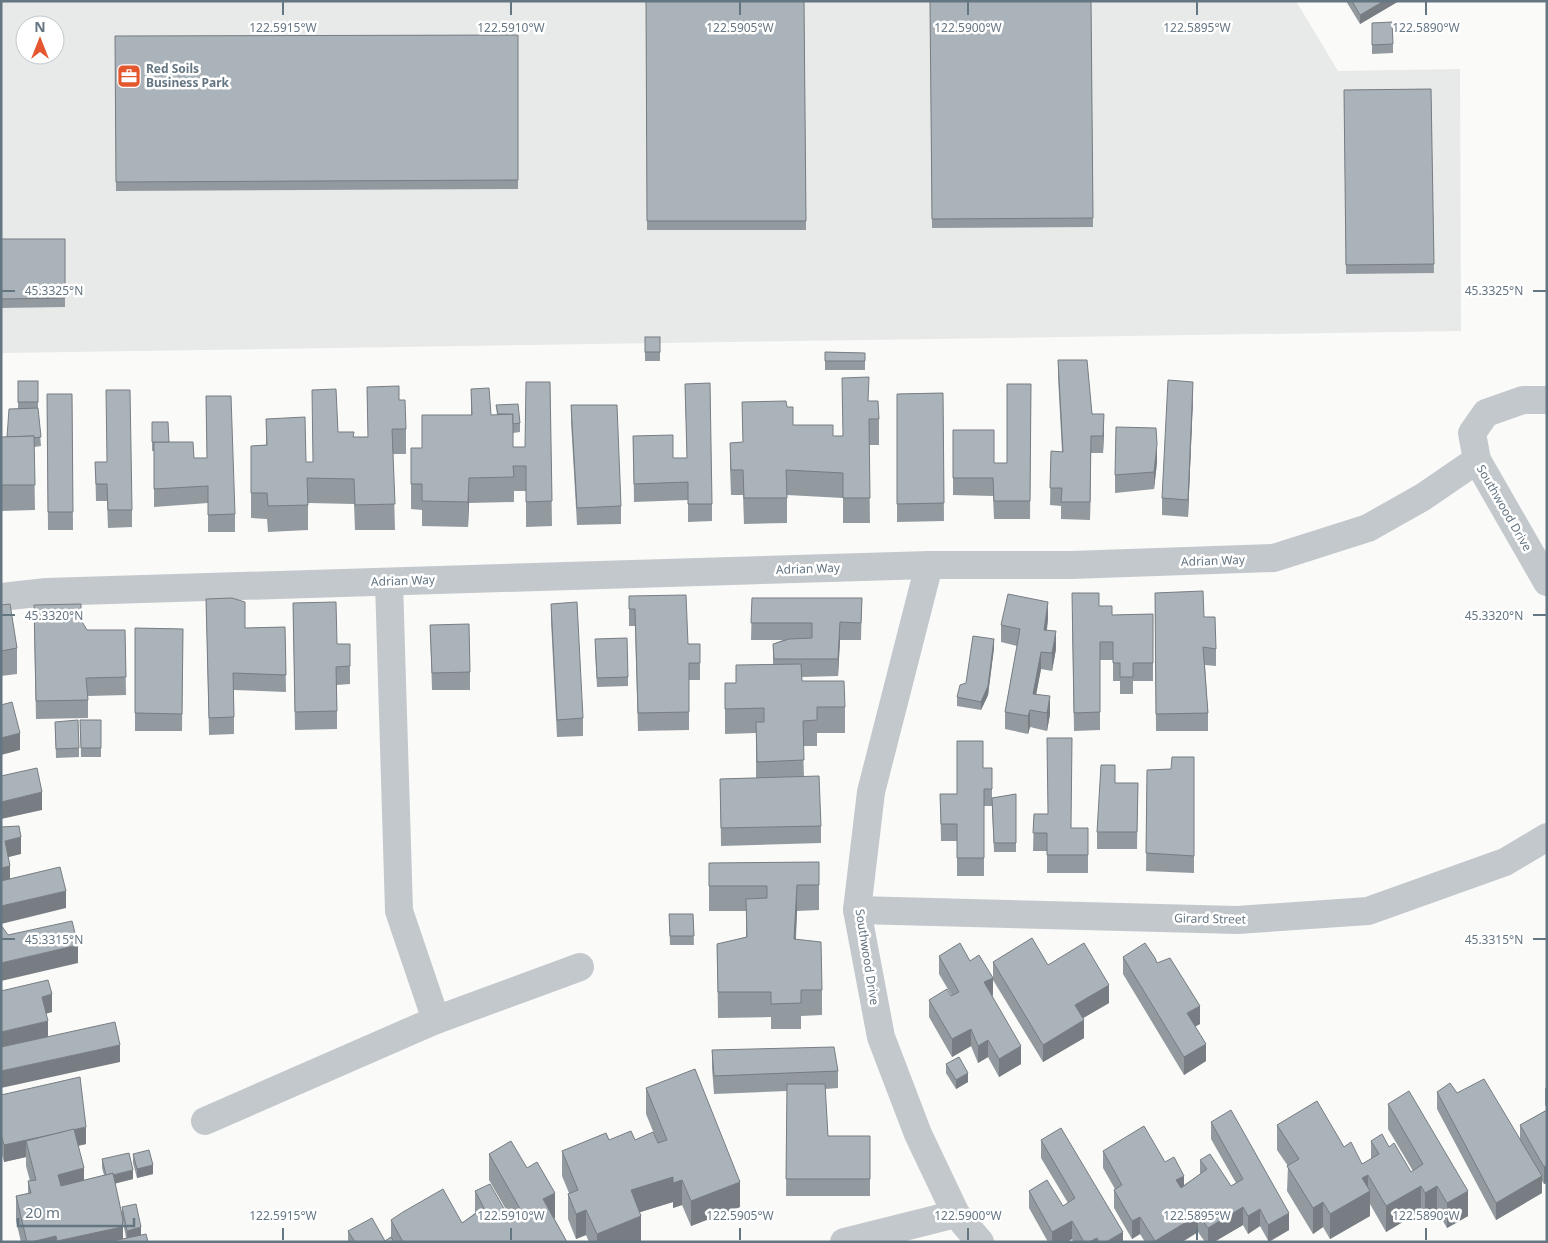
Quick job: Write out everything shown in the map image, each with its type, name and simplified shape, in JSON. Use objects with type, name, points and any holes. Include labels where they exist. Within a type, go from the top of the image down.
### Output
[{"type":"street","points":[[1477,460],[1472,433],[1486,413],[1523,400],[1547,400]]},
{"type":"street","name":"Adrian Way","points":[[1,597],[46,592],[930,565],[1080,564],[1274,558],[1368,528],[1423,497],[1477,460]]},
{"type":"street","name":"Southwood Drive","points":[[1477,460],[1547,582]]},
{"type":"street","name":"Southwood Drive","points":[[930,565],[871,792],[857,910],[881,1037],[918,1134],[956,1214],[980,1242]]},
{"type":"street","points":[[389,582],[399,911],[436,1020]]},
{"type":"street","name":"Girard Street","points":[[857,910],[1237,920],[1368,912],[1505,862],[1547,836]]},
{"type":"street","points":[[205,1121],[436,1020],[580,966]]},
{"type":"street","points":[[844,1242],[956,1214]]},
{"type":"shaded area","name":"Red Soils Business Park","points":[[1,1],[1296,1],[1338,71],[1460,69],[1461,331],[1,353]]},
{"type":"building","points":[[646,1],[804,1],[806,221],[647,221]]},
{"type":"building","points":[[930,1],[1091,1],[1093,218],[932,219]]},
{"type":"building","points":[[1352,1],[1384,1],[1360,15]]},
{"type":"building","points":[[1392,22],[1393,44],[1372,45],[1372,23]]},
{"type":"building","points":[[518,35],[518,180],[116,182],[115,36]]},
{"type":"building","points":[[1431,89],[1434,264],[1346,265],[1344,90]]},
{"type":"building","points":[[1,239],[65,239],[65,298],[1,299]]},
{"type":"building","points":[[645,337],[660,337],[660,352],[645,352]]},
{"type":"building","points":[[825,352],[865,353],[865,361],[825,361]]},
{"type":"building","points":[[1058,360],[1087,360],[1092,414],[1104,414],[1103,436],[1091,436],[1090,502],[1061,502],[1062,488],[1050,488],[1051,451],[1063,452]]},
{"type":"building","points":[[869,377],[868,401],[878,401],[879,419],[869,419],[870,498],[843,498],[843,473],[786,470],[787,498],[744,498],[743,470],[731,470],[730,443],[743,442],[742,402],[786,401],[787,407],[793,407],[793,425],[833,425],[833,436],[843,436],[842,378]]},
{"type":"building","points":[[1168,380],[1193,382],[1188,500],[1162,498]]},
{"type":"building","points":[[18,381],[38,381],[38,402],[18,402]]},
{"type":"building","points":[[526,382],[550,382],[552,501],[526,502],[526,466],[513,466],[514,477],[469,478],[468,502],[422,501],[422,484],[411,484],[411,448],[422,448],[422,415],[472,415],[471,389],[489,388],[491,415],[513,414],[513,447],[525,447]]},
{"type":"building","points":[[710,383],[712,504],[688,504],[688,482],[634,484],[633,436],[673,435],[673,458],[687,458],[685,384]]},
{"type":"building","points":[[1007,384],[1031,384],[1030,501],[994,501],[993,478],[953,478],[953,430],[994,430],[994,463],[1007,463]]},
{"type":"building","points":[[399,386],[399,400],[405,400],[406,429],[392,429],[395,504],[355,505],[354,479],[307,478],[308,505],[268,506],[267,493],[251,493],[251,446],[267,445],[266,419],[305,417],[306,462],[313,462],[312,390],[336,389],[338,432],[354,432],[353,437],[368,437],[367,387]]},
{"type":"building","points":[[106,390],[130,390],[132,510],[108,510],[107,484],[96,484],[95,462],[107,462]]},
{"type":"building","points":[[943,393],[944,503],[897,504],[897,394]]},
{"type":"building","points":[[47,394],[72,394],[73,512],[48,512]]},
{"type":"building","points":[[206,396],[231,396],[235,514],[208,515],[208,486],[154,489],[154,442],[193,442],[194,458],[207,458]]},
{"type":"building","points":[[518,404],[520,423],[513,424],[513,414],[498,414],[496,405]]},
{"type":"building","points":[[571,405],[617,405],[621,506],[577,508]]},
{"type":"building","points":[[38,408],[41,437],[7,437],[9,409]]},
{"type":"building","points":[[152,422],[168,422],[169,442],[152,442]]},
{"type":"building","points":[[1116,427],[1156,428],[1157,444],[1154,472],[1115,475]]},
{"type":"building","points":[[34,436],[35,485],[1,485],[1,437]]},
{"type":"building","points":[[1203,591],[1204,617],[1215,617],[1216,649],[1203,647],[1208,713],[1156,714],[1155,593]]},
{"type":"building","points":[[1072,593],[1099,593],[1099,606],[1112,606],[1112,615],[1153,614],[1153,663],[1133,663],[1133,677],[1120,677],[1120,663],[1113,663],[1113,642],[1100,642],[1100,712],[1074,713]]},
{"type":"building","points":[[1008,594],[1048,602],[1044,630],[1056,631],[1052,653],[1041,652],[1033,694],[1050,696],[1047,713],[1030,710],[1028,716],[1005,712],[1020,629],[1001,625]]},
{"type":"building","points":[[686,595],[688,644],[700,644],[700,663],[689,663],[689,712],[638,713],[635,609],[629,609],[629,596]]},
{"type":"building","points":[[232,598],[245,602],[245,628],[285,627],[286,675],[233,673],[234,717],[209,718],[206,599]]},
{"type":"building","points":[[752,598],[862,598],[861,623],[840,622],[838,659],[774,659],[773,644],[789,639],[812,638],[812,623],[751,623]]},
{"type":"building","points":[[336,602],[337,644],[350,644],[350,666],[336,667],[337,711],[295,712],[293,603]]},
{"type":"building","points":[[577,602],[583,718],[557,720],[551,604]]},
{"type":"building","points":[[10,604],[17,648],[1,651],[1,605]]},
{"type":"building","points":[[81,604],[81,620],[87,630],[125,630],[126,677],[86,678],[88,700],[36,701],[34,605]]},
{"type":"building","points":[[469,624],[470,672],[432,673],[430,625]]},
{"type":"building","points":[[135,628],[183,629],[182,714],[135,713]]},
{"type":"building","points":[[973,636],[994,639],[988,686],[981,702],[957,697],[960,685],[966,683]]},
{"type":"building","points":[[627,638],[628,677],[597,678],[595,639]]},
{"type":"building","points":[[801,664],[802,681],[844,681],[845,707],[817,707],[817,720],[803,721],[804,760],[757,762],[756,722],[764,722],[764,708],[725,709],[725,683],[736,683],[736,665]]},
{"type":"building","points":[[12,702],[20,733],[1,738],[1,705]]},
{"type":"building","points":[[78,720],[79,748],[56,749],[55,722]]},
{"type":"building","points":[[80,720],[101,720],[101,748],[81,748]]},
{"type":"building","points":[[1047,738],[1072,738],[1071,828],[1088,828],[1088,855],[1047,855],[1047,833],[1033,833],[1034,814],[1048,814]]},
{"type":"building","points":[[957,741],[983,741],[983,768],[992,768],[992,789],[984,789],[984,858],[957,858],[957,824],[941,824],[940,794],[957,794]]},
{"type":"building","points":[[1172,757],[1194,757],[1194,856],[1146,853],[1147,770],[1171,769]]},
{"type":"building","points":[[1101,765],[1115,765],[1115,783],[1138,783],[1137,832],[1097,832]]},
{"type":"building","points":[[37,768],[42,792],[1,802],[1,776]]},
{"type":"building","points":[[819,776],[821,826],[721,828],[720,779]]},
{"type":"building","points":[[1016,794],[1016,843],[994,843],[992,798]]},
{"type":"building","points":[[19,826],[21,837],[5,841],[10,866],[1,868],[1,827]]},
{"type":"building","points":[[819,862],[819,885],[797,885],[794,939],[821,942],[822,990],[801,990],[801,1003],[771,1004],[771,992],[718,992],[717,944],[747,937],[746,899],[767,898],[767,886],[709,886],[709,863]]},
{"type":"building","points":[[60,867],[66,891],[1,906],[1,881]]},
{"type":"building","points":[[669,914],[693,914],[694,936],[670,936]]},
{"type":"building","points":[[72,921],[78,945],[1,963],[1,925],[8,935]]},
{"type":"building","points":[[1032,938],[1048,965],[1084,943],[1109,985],[1075,1005],[1084,1020],[1043,1045],[993,962]]},
{"type":"building","points":[[960,943],[970,961],[979,955],[993,978],[984,982],[1021,1046],[999,1059],[988,1040],[978,1046],[971,1029],[952,1039],[929,1000],[947,989],[951,996],[959,992],[939,956]]},
{"type":"building","points":[[1145,943],[1157,963],[1170,958],[1200,1006],[1187,1013],[1206,1044],[1184,1057],[1123,957]]},
{"type":"building","points":[[48,980],[52,994],[42,997],[48,1021],[1,1032],[1,991]]},
{"type":"building","points":[[115,1022],[120,1045],[1,1071],[1,1047]]},
{"type":"building","points":[[834,1047],[838,1071],[714,1076],[712,1050]]},
{"type":"building","points":[[959,1057],[968,1073],[956,1080],[946,1064]]},
{"type":"building","points":[[695,1069],[740,1182],[691,1201],[682,1180],[673,1183],[673,1177],[631,1190],[641,1216],[597,1234],[586,1210],[576,1214],[568,1194],[578,1190],[562,1151],[606,1133],[609,1140],[631,1131],[635,1140],[653,1132],[658,1143],[667,1140],[646,1088]]},
{"type":"building","points":[[80,1077],[86,1127],[4,1145],[1,1134],[1,1095]]},
{"type":"building","points":[[1484,1079],[1542,1176],[1496,1203],[1437,1092],[1450,1083],[1457,1093]]},
{"type":"building","points":[[787,1084],[825,1084],[828,1136],[870,1136],[870,1179],[786,1179]]},
{"type":"building","points":[[1409,1091],[1468,1191],[1447,1203],[1437,1186],[1425,1193],[1421,1186],[1386,1206],[1368,1175],[1362,1178],[1370,1191],[1330,1214],[1323,1202],[1313,1208],[1287,1166],[1299,1159],[1277,1125],[1317,1101],[1344,1147],[1351,1142],[1362,1164],[1379,1154],[1371,1141],[1382,1134],[1389,1147],[1394,1143],[1411,1172],[1423,1164],[1388,1104]]},
{"type":"building","points":[[1231,1110],[1289,1213],[1268,1225],[1260,1209],[1248,1216],[1243,1207],[1208,1228],[1198,1215],[1155,1241],[1140,1217],[1132,1221],[1114,1190],[1122,1185],[1103,1151],[1144,1126],[1165,1162],[1174,1157],[1184,1176],[1176,1180],[1181,1188],[1207,1169],[1200,1160],[1210,1154],[1231,1186],[1243,1179],[1211,1122]]},
{"type":"building","points":[[1547,1110],[1547,1165],[1544,1167],[1520,1125]]},
{"type":"building","points":[[1061,1128],[1123,1232],[1106,1242],[1099,1242],[1097,1238],[1084,1242],[1072,1221],[1052,1232],[1029,1191],[1047,1180],[1063,1206],[1075,1198],[1041,1140]]},
{"type":"building","points":[[74,1129],[84,1168],[58,1175],[61,1186],[113,1173],[123,1220],[122,1227],[57,1241],[56,1236],[27,1242],[16,1196],[31,1193],[28,1181],[36,1180],[26,1141]]},
{"type":"building","points":[[511,1141],[527,1168],[537,1162],[555,1193],[543,1199],[567,1242],[403,1242],[391,1220],[443,1189],[462,1223],[484,1208],[475,1191],[490,1184],[511,1221],[523,1214],[489,1154]]},
{"type":"building","points":[[149,1150],[153,1165],[137,1169],[133,1154]]},
{"type":"building","points":[[129,1153],[133,1170],[106,1175],[102,1159]]},
{"type":"building","points":[[136,1204],[141,1227],[127,1231],[122,1207]]},
{"type":"building","points":[[372,1218],[385,1241],[391,1237],[394,1242],[355,1242],[348,1231]]},
{"type":"building","points":[[146,1234],[148,1242],[108,1242]]},
{"type":"place","name":"Red Soils Business Park","points":[[129,76]]}]
